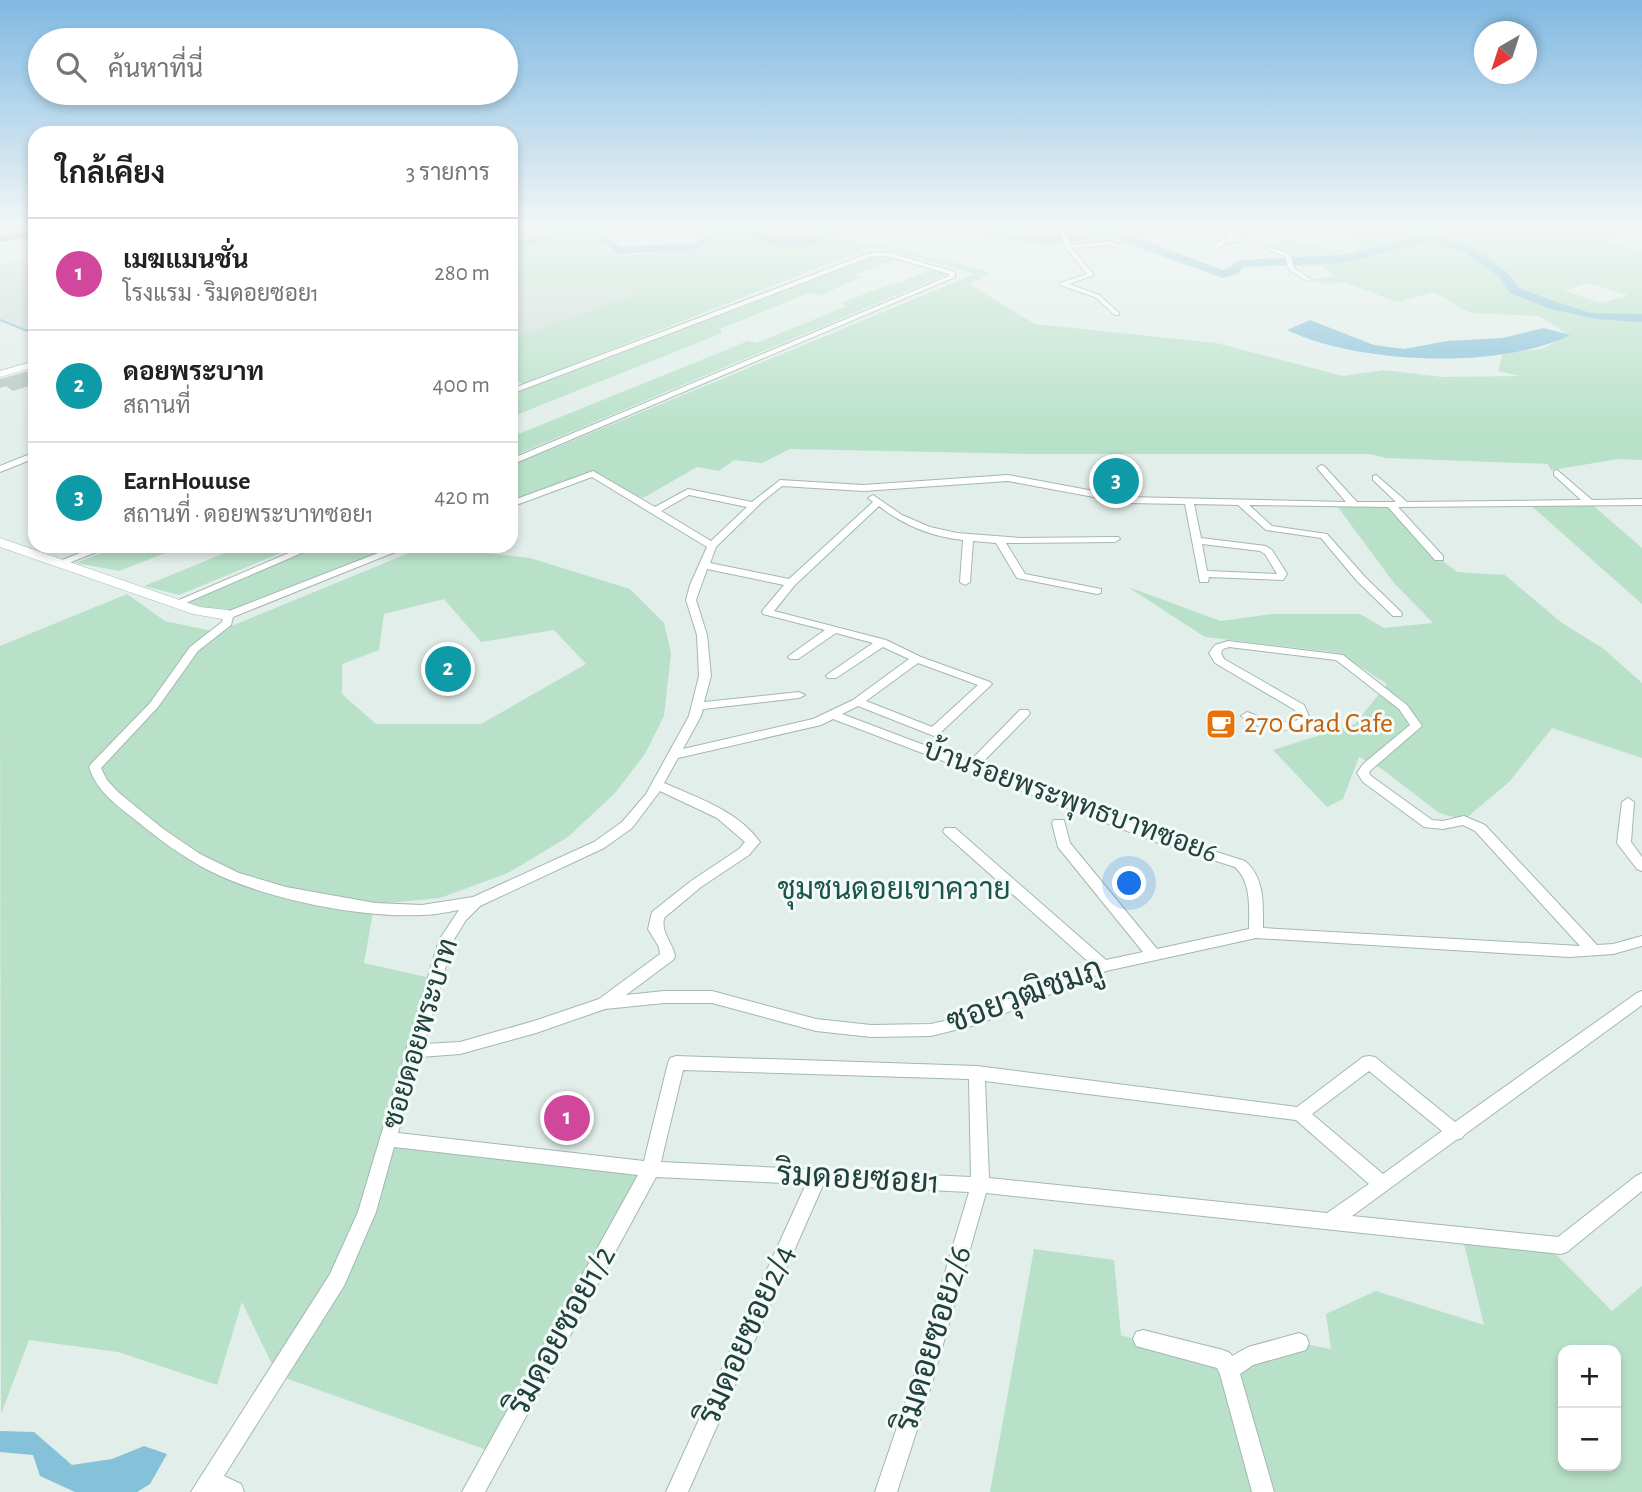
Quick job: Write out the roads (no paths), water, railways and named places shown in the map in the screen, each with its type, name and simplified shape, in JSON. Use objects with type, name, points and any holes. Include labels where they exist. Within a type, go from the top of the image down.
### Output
[{"type":"street","points":[[518,388],[765,295]]},
{"type":"street","points":[[518,459],[908,295]]},
{"type":"street","points":[[1093,295],[1116,314]]},
{"type":"street","points":[[0,374],[28,366]]},
{"type":"street","points":[[0,469],[28,458]]},
{"type":"street","points":[[1321,468],[1354,505]]},
{"type":"street","points":[[1557,473],[1589,502]]},
{"type":"street","points":[[518,501],[593,474],[712,546],[753,505],[780,483],[863,488],[1008,478],[1126,500],[1354,505],[1642,502]]},
{"type":"street","points":[[1376,478],[1405,505]]},
{"type":"street","points":[[863,488],[878,502],[925,530],[968,539],[1115,539]]},
{"type":"street","points":[[655,511],[688,492],[753,505]]},
{"type":"street","points":[[857,702],[934,732],[986,684],[917,659],[882,642],[767,612],[791,583],[878,502]]},
{"type":"street","points":[[1189,502],[1196,540],[1204,578],[1279,578],[1282,574],[1269,552],[1263,548],[1196,540]]},
{"type":"street","points":[[1241,503],[1269,528],[1324,536],[1361,579],[1397,614]]},
{"type":"street","points":[[1391,505],[1439,558]]},
{"type":"street","points":[[965,582],[968,539]]},
{"type":"street","points":[[998,539],[1021,576],[1097,591]]},
{"type":"street","points":[[0,542],[28,552]]},
{"type":"street","name":"ซอยดอยพระบาท","points":[[206,1486],[337,1280],[367,1212],[446,940],[461,916],[475,902],[599,845],[627,825],[658,785],[697,706],[705,676],[702,635],[691,600],[712,546]]},
{"type":"street","points":[[30,553],[210,614],[228,615],[387,553]]},
{"type":"street","points":[[60,564],[88,553]]},
{"type":"street","points":[[177,603],[296,553]]},
{"type":"street","points":[[704,565],[791,583]]},
{"type":"street","points":[[228,615],[228,623],[194,649],[154,705],[98,761],[95,767],[97,776],[118,800],[182,848],[217,869],[252,881],[328,901],[381,909],[423,910],[475,902]]},
{"type":"street","points":[[794,657],[834,630]]},
{"type":"street","points":[[832,676],[882,642]]},
{"type":"street","points":[[1247,716],[1267,723],[1299,725],[1305,721],[1300,708],[1219,661],[1215,653],[1219,647],[1228,644],[1327,653],[1349,663],[1403,707],[1416,726],[1367,767],[1363,773],[1367,779],[1429,824],[1443,825],[1464,820],[1480,828],[1594,951]]},
{"type":"street","points":[[674,755],[817,722],[857,702],[917,659]]},
{"type":"street","points":[[697,706],[799,695]]},
{"type":"street","points":[[971,767],[1024,713]]},
{"type":"street","name":"บ้านรอยพระพุทธบาทซอย6","points":[[831,714],[1161,839],[1240,864],[1248,870],[1251,877],[1256,933]]},
{"type":"street","points":[[604,1003],[668,956],[666,947],[655,929],[657,916],[696,884],[744,852],[753,842],[718,813],[658,785]]},
{"type":"street","points":[[1628,802],[1624,843],[1642,866]]},
{"type":"street","points":[[1059,823],[1063,844],[1154,955]]},
{"type":"street","points":[[950,831],[1103,966]]},
{"type":"street","name":"ซอยวุฒิชมภู","points":[[414,1051],[460,1048],[536,1027],[604,1003],[712,997],[816,1025],[871,1031],[931,1030],[973,1020],[1103,966],[1256,933],[1594,951],[1642,941]]},
{"type":"street","points":[[1328,1223],[1642,997]]},
{"type":"street","points":[[1300,1114],[1369,1062],[1456,1133]]},
{"type":"street","name":"ริมดอยซอย1/2","points":[[473,1492],[651,1169],[676,1063],[977,1073]]},
{"type":"street","points":[[977,1073],[1300,1114],[1382,1184]]},
{"type":"street","name":"ริมดอยซอย2/6","points":[[886,1492],[922,1384],[980,1185],[977,1073]]},
{"type":"street","name":"ริมดอยซอย1","points":[[388,1139],[651,1169],[980,1185],[1328,1223]]},
{"type":"street","name":"ริมดอยซอย2/4","points":[[677,1492],[818,1177]]},
{"type":"street","points":[[1328,1223],[1561,1246],[1642,1181]]},
{"type":"street","points":[[1143,1339],[1218,1357],[1229,1370],[1263,1492]]},
{"type":"street","points":[[1229,1370],[1248,1357],[1299,1343]]},
{"type":"street","points":[[206,1486],[233,1492]]},
{"type":"water","points":[[1310,320],[1374,345],[1404,349],[1447,341],[1502,338],[1544,328],[1570,335],[1541,346],[1506,354],[1468,358],[1389,356],[1351,350],[1287,330]]},
{"type":"water","points":[[0,1431],[34,1432],[72,1465],[112,1459],[144,1446],[167,1454],[150,1484],[137,1492],[75,1492],[40,1476],[33,1455],[0,1452]]},
{"type":"waterway","points":[[1526,295],[1555,306],[1585,313]]},
{"type":"waterway","points":[[1596,315],[1642,318]]},
{"type":"waterway","points":[[0,320],[28,331]]},
{"type":"place","name":"EarnHouuse","points":[[1116,481]]},
{"type":"place","name":"ดอยพระบาท","points":[[448,669]]},
{"type":"place","name":"270 Grad Cafe","points":[[1221,724]]},
{"type":"place","name":"เมฆแมนชั่น","points":[[567,1118]]},
{"type":"district","name":"ชุมชนดอยเขาควาย","points":[[894,890]]}]
